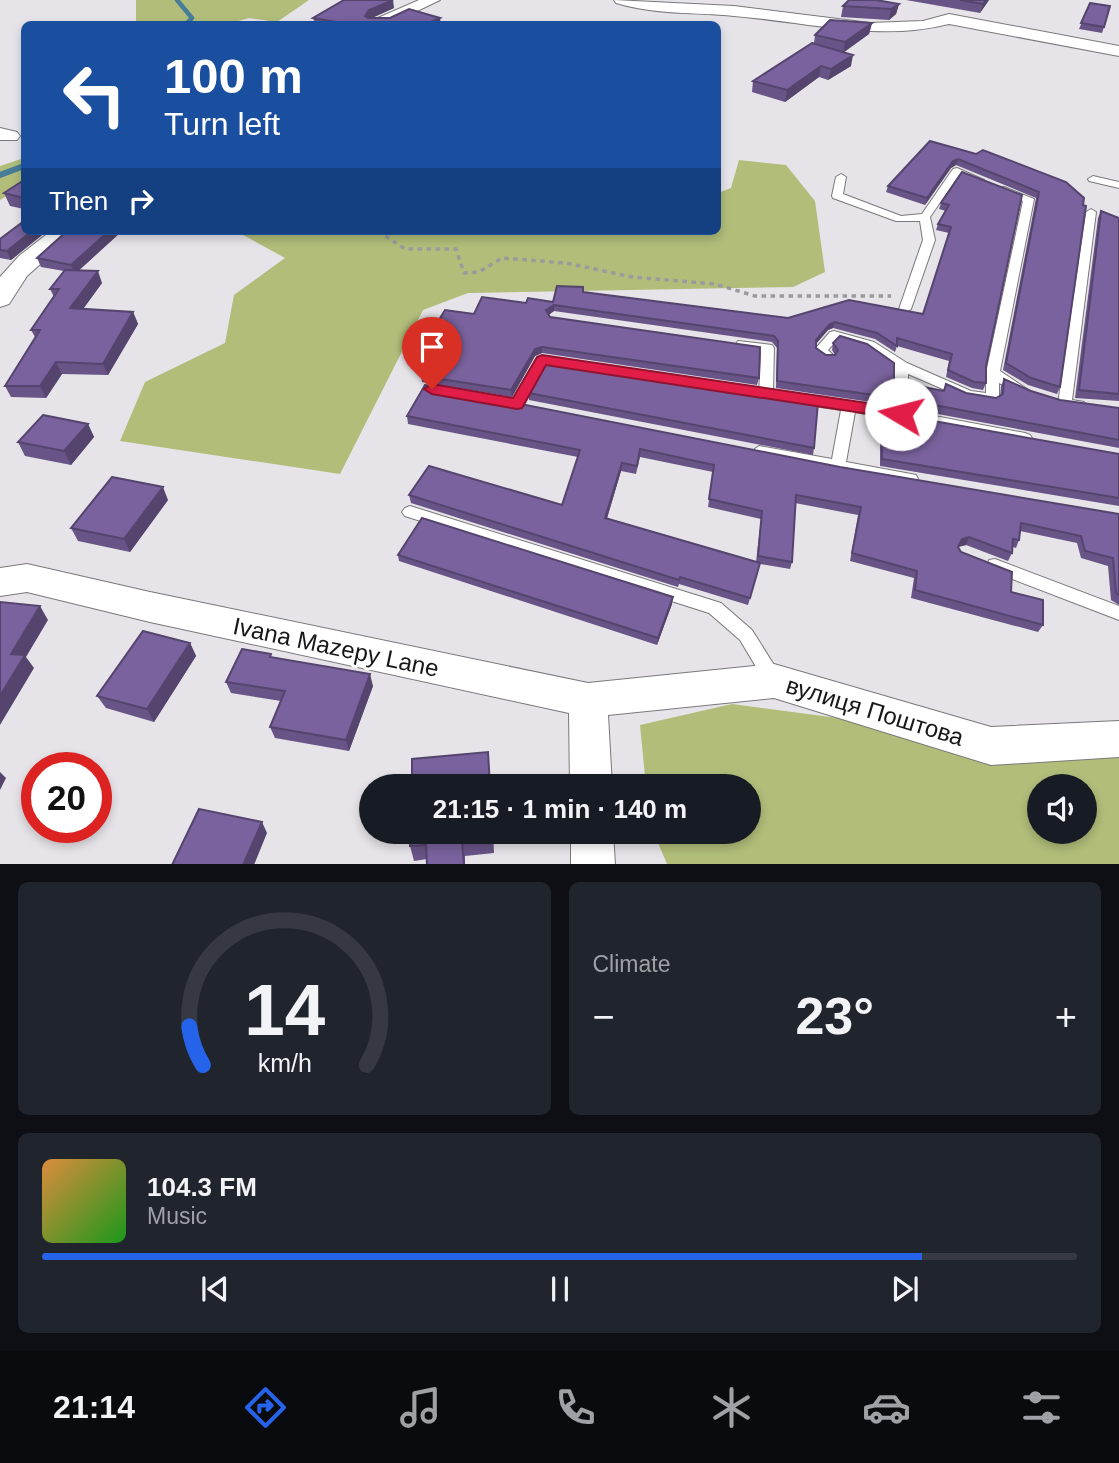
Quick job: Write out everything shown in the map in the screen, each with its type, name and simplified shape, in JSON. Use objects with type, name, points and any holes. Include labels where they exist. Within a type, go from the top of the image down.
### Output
[{"type":"street","points":[[384,21],[432,0]]},
{"type":"street","points":[[622,0],[856,27],[925,27],[949,19],[1119,51]]},
{"type":"street","points":[[0,299],[4,289],[38,253],[60,235]]},
{"type":"street","name":"Ivana Mazepy Lane","points":[[0,582],[27,578],[150,607],[588,700]]},
{"type":"street","name":"вулиця Поштова","points":[[588,700],[774,681],[991,746],[1119,739]]},
{"type":"street","points":[[588,700],[591,774]]},
{"type":"street","points":[[592,844],[593,864]]},
{"type":"lane","points":[[828,356],[821,351],[834,335],[870,345],[902,366],[969,395],[992,398],[993,373],[1029,199],[957,172],[925,218],[929,240],[905,309]]},
{"type":"lane","points":[[841,177],[837,195],[900,219],[925,218]]},
{"type":"lane","points":[[1093,179],[1119,185]]},
{"type":"lane","points":[[1091,212],[1059,402],[1092,407]]},
{"type":"lane","points":[[728,342],[768,348],[759,394],[901,414],[1037,440]]},
{"type":"lane","points":[[517,404],[542,360],[606,370]]},
{"type":"lane","points":[[901,414],[902,366]]},
{"type":"lane","points":[[993,373],[1032,394]]},
{"type":"lane","points":[[838,467],[849,406]]},
{"type":"lane","points":[[744,448],[932,483]]},
{"type":"lane","points":[[410,512],[715,608],[746,635],[774,681]]},
{"type":"lane","points":[[978,558],[1119,614]]},
{"type":"path","points":[[383,235],[405,249],[456,249],[464,273],[479,272],[502,258],[566,263],[632,277],[715,284],[755,296],[859,294],[895,297],[912,290]]},
{"type":"green space","points":[[136,0],[309,0],[278,21],[249,18],[238,21],[136,21]]},
{"type":"green space","points":[[21,159],[21,188],[0,200],[0,166]]},
{"type":"green space","points":[[739,160],[786,165],[815,201],[825,272],[793,287],[468,293],[423,310],[340,474],[120,441],[145,382],[225,343],[234,295],[285,258],[243,235],[721,235],[721,192],[731,188]]},
{"type":"green space","points":[[732,704],[1119,755],[1119,864],[667,864],[659,844],[761,844],[761,774],[645,774],[640,725]]},
{"type":"building","points":[[344,0],[393,0],[369,10],[365,16],[390,18],[409,9],[440,18],[433,21],[330,21],[313,18]]},
{"type":"building","points":[[849,0],[876,0],[899,4],[891,9],[843,6]]},
{"type":"building","points":[[960,0],[986,0],[983,4]]},
{"type":"building","points":[[1090,3],[1110,6],[1104,27],[1081,23]]},
{"type":"building","points":[[830,20],[872,23],[845,42],[815,35]]},
{"type":"building","points":[[812,43],[853,55],[831,69],[821,66],[787,90],[753,81]]},
{"type":"building","points":[[930,141],[976,154],[983,150],[1066,182],[1084,198],[1083,205],[1086,206],[1060,387],[1031,378],[1006,363],[1039,192],[958,159],[953,161],[927,198],[888,186]]},
{"type":"building","points":[[962,172],[1022,195],[986,366],[986,383],[974,382],[948,370],[952,354],[897,338],[897,346],[877,333],[835,322],[816,340],[816,348],[826,355],[835,355],[838,350],[833,343],[840,336],[867,344],[894,363],[894,398],[777,381],[778,341],[774,336],[554,305],[546,310],[550,317],[760,347],[759,378],[542,347],[535,349],[511,390],[421,376],[440,334],[431,333],[445,310],[474,314],[482,297],[526,303],[528,298],[553,302],[557,286],[583,287],[583,292],[788,318],[849,300],[923,314],[951,227],[938,224],[949,205],[941,203]]},
{"type":"building","points":[[21,182],[21,197],[4,193]]},
{"type":"building","points":[[1101,211],[1119,218],[1119,394],[1079,390]]},
{"type":"building","points":[[21,223],[21,235],[27,235],[7,251],[0,250],[0,239]]},
{"type":"building","points":[[63,235],[105,235],[71,265],[37,258]]},
{"type":"building","points":[[65,270],[98,271],[70,308],[133,312],[103,364],[56,362],[40,386],[5,386],[40,330],[31,330],[59,289],[50,289]]},
{"type":"building","points":[[547,361],[818,402],[814,448],[529,393]]},
{"type":"building","points":[[1004,379],[1060,400],[1119,408],[1119,440],[913,401],[913,385],[944,391],[946,384],[966,393],[996,398],[1003,394]]},
{"type":"building","points":[[425,385],[840,467],[1119,514],[1119,595],[1116,593],[1113,558],[1085,551],[1081,536],[1021,523],[1019,540],[1013,539],[1012,553],[969,537],[962,539],[958,547],[961,552],[1012,572],[1011,592],[1043,600],[1043,625],[915,590],[917,571],[852,553],[861,507],[796,495],[792,562],[758,556],[762,511],[709,499],[714,465],[640,449],[637,466],[622,463],[605,518],[760,563],[750,598],[680,577],[679,580],[409,495],[429,466],[562,505],[580,450],[407,416]]},
{"type":"building","points":[[883,412],[1119,454],[1119,498],[882,459]]},
{"type":"building","points":[[43,415],[88,424],[64,451],[18,442]]},
{"type":"building","points":[[112,477],[163,487],[124,539],[71,528]]},
{"type":"building","points":[[422,518],[673,597],[658,638],[398,555]]},
{"type":"building","points":[[0,602],[40,606],[11,654],[25,655],[0,696]]},
{"type":"building","points":[[143,631],[190,643],[147,709],[97,696]]},
{"type":"building","points":[[242,649],[271,654],[270,657],[370,674],[346,740],[270,727],[285,691],[226,682]]},
{"type":"building","points":[[488,752],[489,774],[412,774],[412,759]]},
{"type":"building","points":[[199,809],[262,822],[243,864],[172,864]]},
{"type":"building","points":[[410,844],[462,844],[464,864],[427,864],[426,845],[410,846]]},
{"type":"waterway","points":[[177,0],[192,18],[189,21]]},
{"type":"waterway","points":[[0,175],[21,167]]},
{"type":"route","points":[[432,389],[517,404],[542,360],[901,414]]}]
